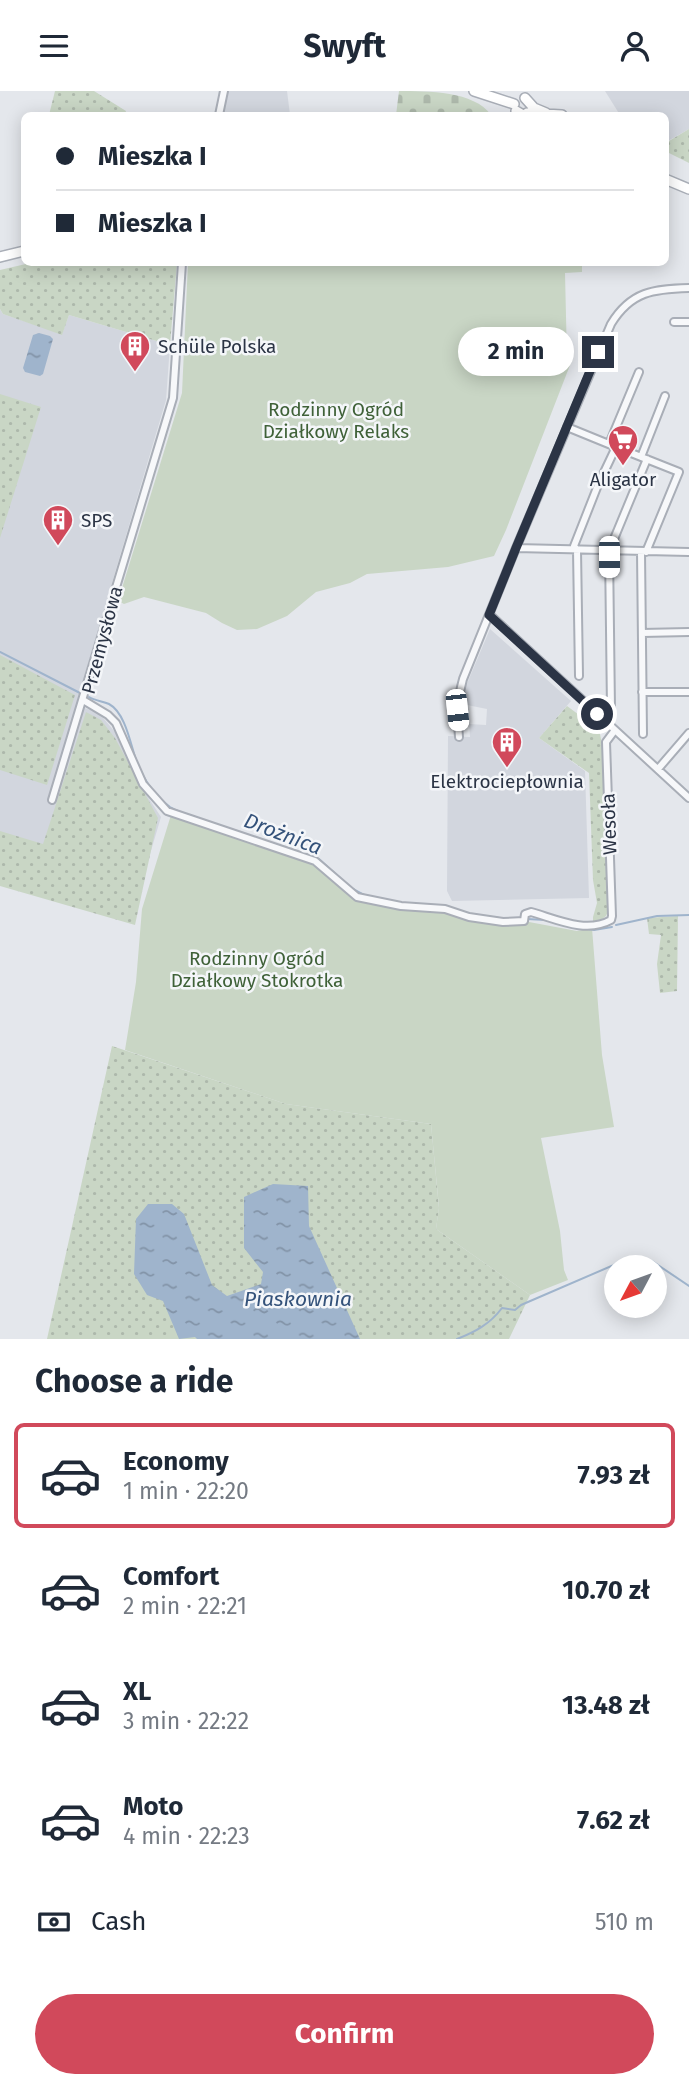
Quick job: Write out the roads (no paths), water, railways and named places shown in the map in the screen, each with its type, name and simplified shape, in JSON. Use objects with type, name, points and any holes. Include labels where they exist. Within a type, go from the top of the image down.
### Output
[{"type":"street","points":[[220,112],[224,91]]},
{"type":"street","points":[[474,91],[522,108]]},
{"type":"street","points":[[669,181],[689,189]]},
{"type":"street","points":[[0,257],[21,252]]},
{"type":"street","name":"Przemysłowa","points":[[182,266],[173,398],[83,700],[116,723],[143,784],[167,811],[315,861],[357,897],[401,906],[445,909],[468,917],[503,922],[524,921],[525,914],[531,912],[581,926],[599,925],[611,920]]},
{"type":"street","points":[[459,737],[458,695],[516,548],[611,324],[624,306],[637,296],[657,289],[689,288]]},
{"type":"street","points":[[674,322],[689,322]]},
{"type":"street","points":[[579,676],[577,550],[574,546],[639,372]]},
{"type":"street","points":[[611,709],[609,551],[665,396]]},
{"type":"street","points":[[567,427],[678,473],[644,552],[643,734]]},
{"type":"street","points":[[516,548],[689,552]]},
{"type":"street","points":[[489,615],[689,798]]},
{"type":"street","points":[[642,633],[689,632]]},
{"type":"street","points":[[642,692],[689,692]]},
{"type":"street","points":[[52,800],[83,700]]},
{"type":"street","name":"Wesoła","points":[[611,920],[606,742],[615,730]]},
{"type":"street","points":[[658,769],[689,733]]},
{"type":"water","points":[[39,333],[53,339],[43,374],[40,376],[25,372],[23,368],[33,335]]},
{"type":"water","name":"Piaskownia","points":[[273,1184],[308,1186],[309,1226],[360,1339],[179,1339],[163,1301],[147,1295],[134,1274],[136,1219],[148,1204],[172,1204],[184,1214],[212,1285],[227,1296],[261,1284],[263,1272],[244,1248],[244,1197]]},
{"type":"waterway","name":"Drożnica","points":[[0,652],[80,693]]},
{"type":"waterway","name":"Drożnica","points":[[89,697],[109,704],[120,715],[137,763],[160,798],[170,807],[211,823]]},
{"type":"waterway","name":"Drożnica","points":[[296,852],[319,859],[351,888],[364,895]]},
{"type":"waterway","name":"Drożnica","points":[[400,903],[447,906],[456,910]]},
{"type":"waterway","name":"Drożnica","points":[[616,925],[657,916],[689,915]]},
{"type":"waterway","name":"Drożnica","points":[[489,917],[511,919]]},
{"type":"waterway","name":"Drożnica","points":[[527,919],[546,920]]},
{"type":"waterway","name":"Drożnica","points":[[582,928],[594,930],[612,927]]},
{"type":"waterway","points":[[457,1339],[482,1327],[502,1308],[515,1310],[623,1261],[652,1261],[689,1286]]},
{"type":"place","name":"Schüle Polska","points":[[135,373]]},
{"type":"place","name":"Aligator","points":[[623,467]]},
{"type":"place","name":"SPS","points":[[58,547]]},
{"type":"place","name":"Elektrociepłownia","points":[[507,769]]},
{"type":"park label","name":"Rodzinny Ogród Działkowy Relaks","points":[[336,420]]},
{"type":"park label","name":"Rodzinny Ogród Działkowy Stokrotka","points":[[257,969]]}]
